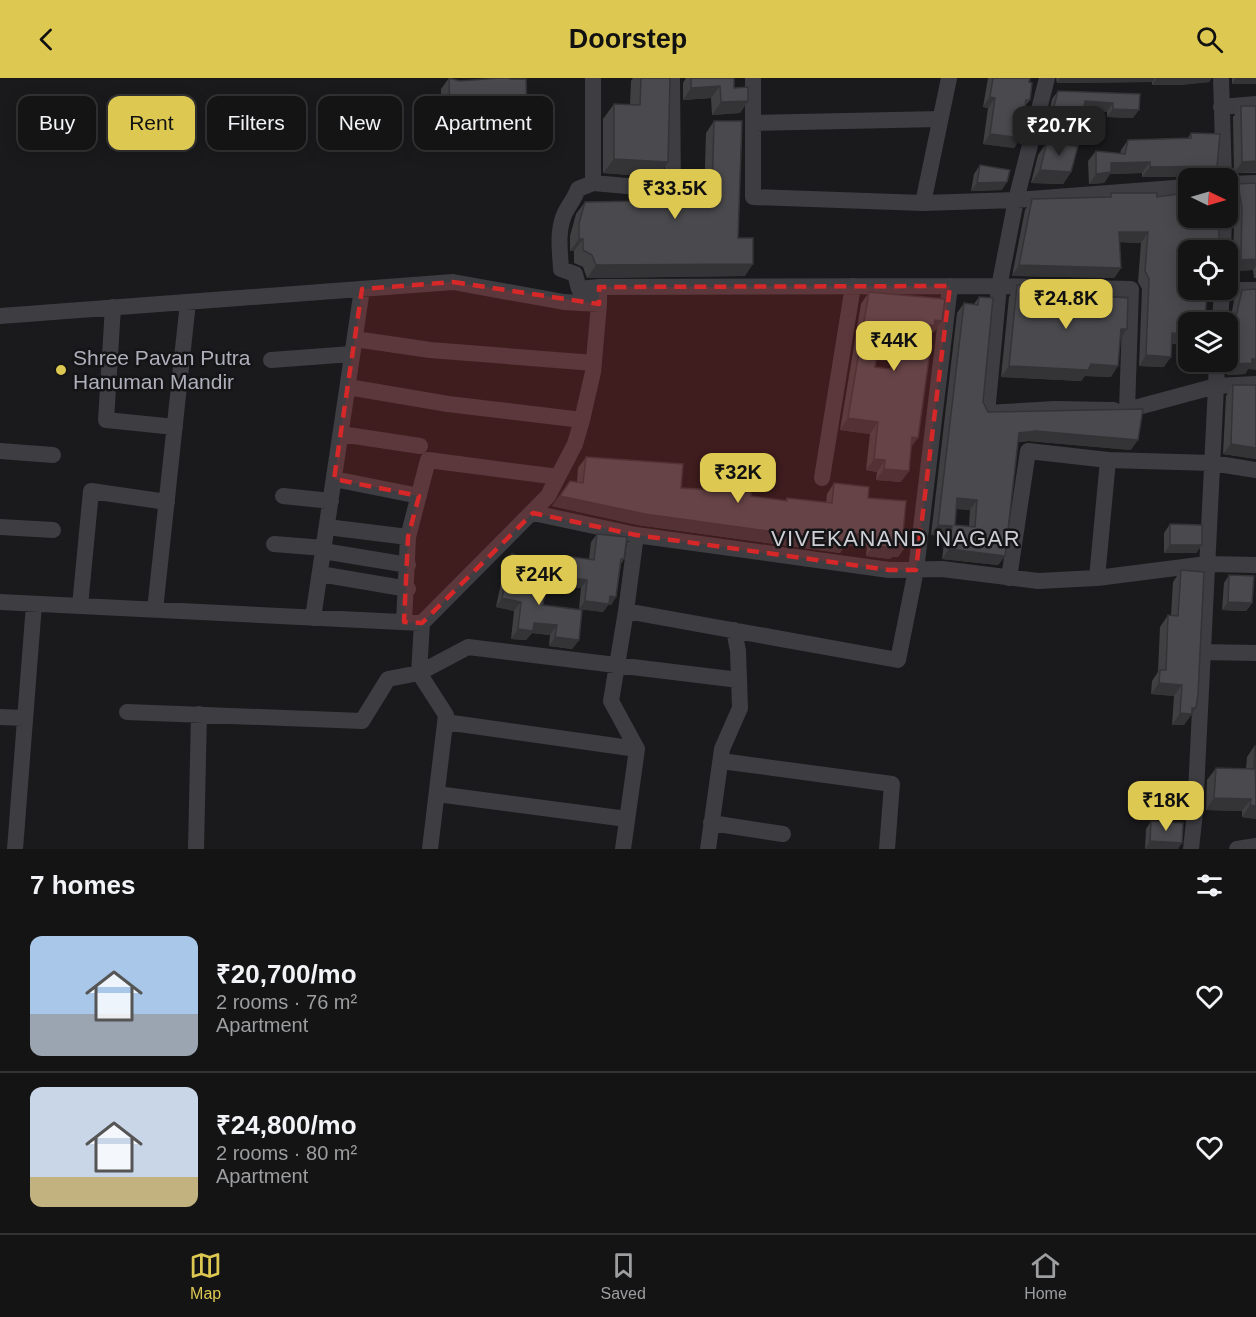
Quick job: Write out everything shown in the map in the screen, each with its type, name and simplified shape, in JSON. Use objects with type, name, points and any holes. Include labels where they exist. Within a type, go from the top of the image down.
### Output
[{"type":"street","points":[[593,78],[593,183]]},
{"type":"street","points":[[672,78],[673,190],[593,183],[578,189],[572,204],[566,211],[559,231],[561,269],[575,274],[579,289],[853,286],[1131,289],[1127,410]]},
{"type":"street","points":[[753,78],[753,197],[923,203],[1016,200],[1178,188]]},
{"type":"street","points":[[923,203],[949,78]]},
{"type":"street","points":[[1047,78],[1016,200],[999,287],[987,412],[1055,409],[1127,410],[1216,386],[1256,384]]},
{"type":"street","points":[[1221,78],[1224,168]]},
{"type":"street","points":[[1221,107],[1256,104]]},
{"type":"street","points":[[753,123],[940,119]]},
{"type":"street","points":[[1238,184],[1256,183]]},
{"type":"street","points":[[0,316],[453,282],[564,302],[599,304]]},
{"type":"street","points":[[822,478],[853,286]]},
{"type":"street","points":[[626,611],[898,660],[916,570],[950,286]]},
{"type":"street","points":[[430,849],[446,718],[419,673],[422,623],[548,496],[575,444],[582,420],[594,363],[599,287]]},
{"type":"street","points":[[313,618],[362,289]]},
{"type":"street","points":[[1238,290],[1256,290]]},
{"type":"street","points":[[156,610],[188,302]]},
{"type":"street","points":[[114,307],[106,420],[175,427]]},
{"type":"street","points":[[271,360],[354,346],[594,363]]},
{"type":"street","points":[[1191,849],[1217,372]]},
{"type":"street","points":[[348,387],[448,404],[582,420]]},
{"type":"street","points":[[341,434],[420,446]]},
{"type":"street","points":[[0,451],[53,455]]},
{"type":"street","points":[[1009,578],[1028,451],[1108,460],[1212,463],[1256,470]]},
{"type":"street","points":[[404,622],[408,589],[408,537],[428,460],[558,477]]},
{"type":"street","points":[[1097,578],[1108,460]]},
{"type":"street","points":[[334,479],[419,496]]},
{"type":"street","points":[[80,606],[91,491],[167,502]]},
{"type":"street","points":[[284,496],[331,501]]},
{"type":"street","points":[[533,513],[636,535],[889,570],[942,569],[1038,581],[1097,578],[1207,564],[1256,565]]},
{"type":"street","points":[[0,526],[53,530]]},
{"type":"street","points":[[327,527],[408,537]]},
{"type":"street","points":[[623,849],[637,748],[612,702],[636,535]]},
{"type":"street","points":[[274,544],[408,565]]},
{"type":"street","points":[[320,574],[408,589]]},
{"type":"street","points":[[0,602],[422,623]]},
{"type":"street","points":[[15,849],[34,604]]},
{"type":"street","points":[[708,849],[723,749],[741,708],[734,630]]},
{"type":"street","points":[[127,712],[362,721],[388,679],[419,673],[468,647],[739,680]]},
{"type":"street","points":[[1203,652],[1256,653]]},
{"type":"street","points":[[196,849],[199,714]]},
{"type":"street","points":[[0,717],[24,718]]},
{"type":"street","points":[[446,718],[637,748]]},
{"type":"street","points":[[721,762],[892,784],[887,849]]},
{"type":"street","points":[[437,794],[627,819]]},
{"type":"street","points":[[711,823],[783,834]]},
{"type":"street","points":[[1237,849],[1256,846]]},
{"type":"highlighted area","points":[[453,282],[599,304],[599,287],[950,286],[916,570],[889,570],[636,535],[533,513],[422,623],[404,622],[408,537],[419,496],[334,479],[362,289]]},
{"type":"building","points":[[449,78],[460,81],[499,78],[526,79],[526,96],[449,96]]},
{"type":"building","points":[[641,78],[670,78],[668,162],[614,159],[614,104],[640,105]]},
{"type":"building","points":[[691,78],[734,78],[734,88],[748,87],[748,101],[721,102],[720,86],[691,88]]},
{"type":"building","points":[[993,78],[1030,78],[1029,82],[1032,83],[1030,100],[1026,100],[1021,138],[990,134],[995,98],[990,97]]},
{"type":"building","points":[[1058,91],[1140,94],[1139,110],[1113,109],[1113,103],[1085,101],[1078,133],[1049,126]]},
{"type":"building","points":[[1241,106],[1256,106],[1256,161],[1242,162]]},
{"type":"building","points":[[714,121],[742,121],[738,238],[753,238],[753,264],[596,265],[592,255],[583,250],[583,239],[579,239],[579,223],[585,202],[643,201],[643,197],[671,196],[671,201],[712,200]]},
{"type":"building","points":[[1191,133],[1220,134],[1217,166],[1150,167],[1150,162],[1111,163],[1111,172],[1096,174],[1096,151],[1125,154],[1128,140],[1191,138]]},
{"type":"building","points":[[1047,142],[1078,146],[1071,172],[1040,170]]},
{"type":"building","points":[[980,165],[1010,170],[1007,182],[977,183]]},
{"type":"building","points":[[1256,183],[1256,259],[1241,260],[1242,208],[1238,184]]},
{"type":"building","points":[[1111,193],[1157,193],[1157,197],[1178,194],[1178,228],[1219,228],[1219,240],[1178,240],[1178,300],[1206,300],[1206,312],[1178,312],[1178,333],[1172,333],[1171,357],[1146,355],[1149,279],[1145,271],[1148,232],[1119,232],[1121,268],[1019,265],[1032,199],[1111,197]]},
{"type":"building","points":[[1017,285],[1040,286],[1040,291],[1128,298],[1127,329],[1121,329],[1118,366],[1091,364],[1088,370],[1009,366]]},
{"type":"building","points":[[1256,289],[1256,359],[1252,359],[1252,363],[1238,364],[1237,312],[1242,290]]},
{"type":"building","points":[[869,292],[945,299],[942,321],[935,320],[934,326],[930,325],[927,351],[930,351],[918,438],[912,437],[909,471],[884,469],[885,460],[874,459],[878,422],[848,418]],"holes":[[[878,347],[899,350],[896,370],[875,367]]]},
{"type":"building","points":[[979,297],[993,298],[983,402],[988,412],[1143,409],[1138,440],[1036,431],[1019,433],[1005,556],[949,549],[952,526],[938,525],[964,303],[978,305]],"holes":[[[957,498],[977,500],[975,527],[955,525]]]},
{"type":"building","points":[[1233,385],[1256,385],[1256,448],[1231,444]]},
{"type":"building","points":[[586,457],[683,464],[681,488],[751,492],[751,496],[787,501],[787,498],[832,503],[834,483],[869,487],[868,498],[906,501],[903,533],[907,534],[906,546],[899,546],[897,549],[874,545],[875,536],[848,533],[847,542],[645,514],[560,496],[570,481],[583,483]]},
{"type":"building","points":[[1170,524],[1202,525],[1202,545],[1170,545]]},
{"type":"building","points":[[597,534],[627,537],[624,559],[621,559],[616,597],[610,596],[609,604],[585,601],[587,580],[570,578],[572,557],[594,560]]},
{"type":"building","points":[[512,554],[525,558],[518,589],[545,593],[543,605],[582,610],[579,640],[555,637],[557,625],[534,623],[533,631],[518,629],[521,602],[502,598]]},
{"type":"building","points":[[1181,570],[1204,572],[1198,694],[1196,708],[1192,708],[1192,714],[1180,713],[1182,685],[1159,683],[1160,670],[1166,670],[1168,615],[1178,616]]},
{"type":"building","points":[[1229,575],[1254,576],[1252,603],[1228,602]]},
{"type":"building","points":[[1255,745],[1256,806],[1250,805],[1251,799],[1214,798],[1216,768],[1254,769]]},
{"type":"building","points":[[1151,821],[1183,823],[1182,843],[1150,841]]},
{"type":"place","name":"Shree Pavan Putra Hanuman Mandir","points":[[61,370]]},
{"type":"district","name":"VIVEKANAND NAGAR","points":[[896,538]]}]
